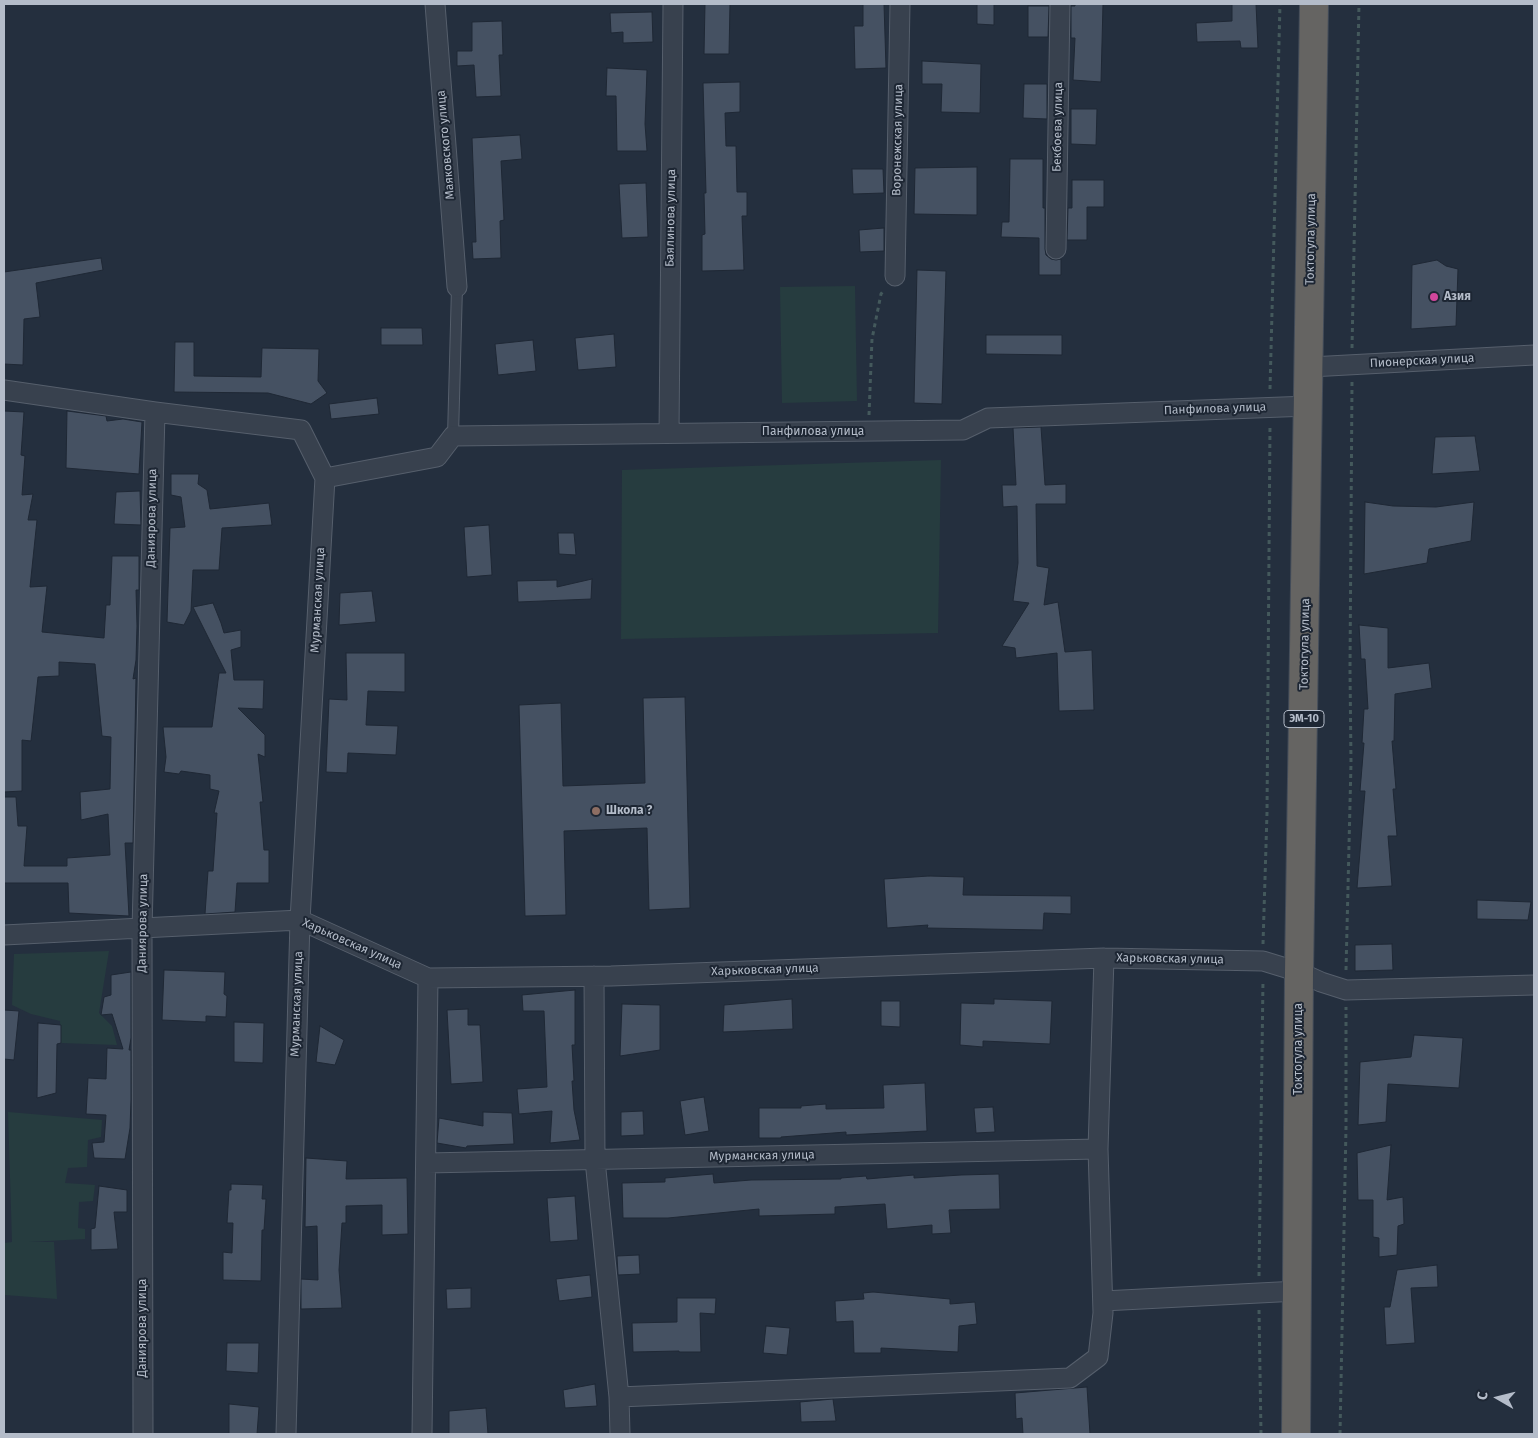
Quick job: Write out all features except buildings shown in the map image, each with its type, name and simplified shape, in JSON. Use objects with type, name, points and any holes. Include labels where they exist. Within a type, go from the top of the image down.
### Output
[{"type":"highway","name":"Токтогула улица","points":[[1296,1434],[1299,972],[1310,368],[1314,4]]},
{"type":"street","name":"Маяковского улица","points":[[435,4],[458,287]]},
{"type":"street","name":"Баялинова улица","points":[[669,433],[673,4]]},
{"type":"street","name":"Воронежская улица","points":[[895,276],[900,4]]},
{"type":"street","name":"Бекбоева улица","points":[[1056,249],[1060,4]]},
{"type":"street","name":"Пионерская улица","points":[[1310,368],[1534,355]]},
{"type":"street","points":[[4,390],[155,412]]},
{"type":"street","name":"Панфилова улица","points":[[454,436],[963,430],[988,418],[1309,406]]},
{"type":"street","name":"Мурманская улица","points":[[155,412],[301,430],[325,478],[300,920],[286,1434]]},
{"type":"street","name":"Даниярова улица","points":[[143,1434],[142,930],[155,412]]},
{"type":"street","points":[[325,478],[436,457],[454,436]]},
{"type":"street","name":"Харьковская улица","points":[[4,936],[300,920],[428,978],[594,976],[1104,958],[1263,961],[1346,990],[1534,985]]},
{"type":"street","points":[[619,1397],[1070,1378],[1098,1357],[1103,1313],[1098,1149],[1104,958]]},
{"type":"street","points":[[594,976],[595,1160],[619,1397],[620,1434]]},
{"type":"street","points":[[422,1434],[428,978]]},
{"type":"street","name":"Мурманская улица","points":[[427,1163],[1098,1149]]},
{"type":"street","points":[[1103,1301],[1298,1292]]},
{"type":"lane","points":[[454,436],[458,287]]},
{"type":"path","points":[[1261,1434],[1259,1294],[1263,961],[1267,813],[1270,407],[1280,4]]},
{"type":"path","points":[[1340,1434],[1351,763],[1353,250],[1359,4]]},
{"type":"path","points":[[869,431],[872,339],[881,294],[895,276]]},
{"type":"green space","points":[[855,286],[857,401],[782,403],[780,287]]},
{"type":"green space","points":[[941,460],[938,633],[621,639],[622,470]]},
{"type":"green space","points":[[109,951],[99,1013],[112,1026],[117,1045],[61,1043],[60,1021],[31,1014],[12,1005],[14,954]]},
{"type":"green space","points":[[8,1112],[102,1120],[101,1137],[88,1140],[87,1167],[68,1168],[65,1183],[95,1185],[93,1201],[79,1202],[78,1228],[85,1229],[85,1239],[29,1242],[54,1242],[57,1299],[5,1295],[4,1243],[12,1242]]},
{"type":"place","name":"Aзия","points":[[1434,297]]},
{"type":"place","name":"Школа ?","points":[[596,811]]}]
